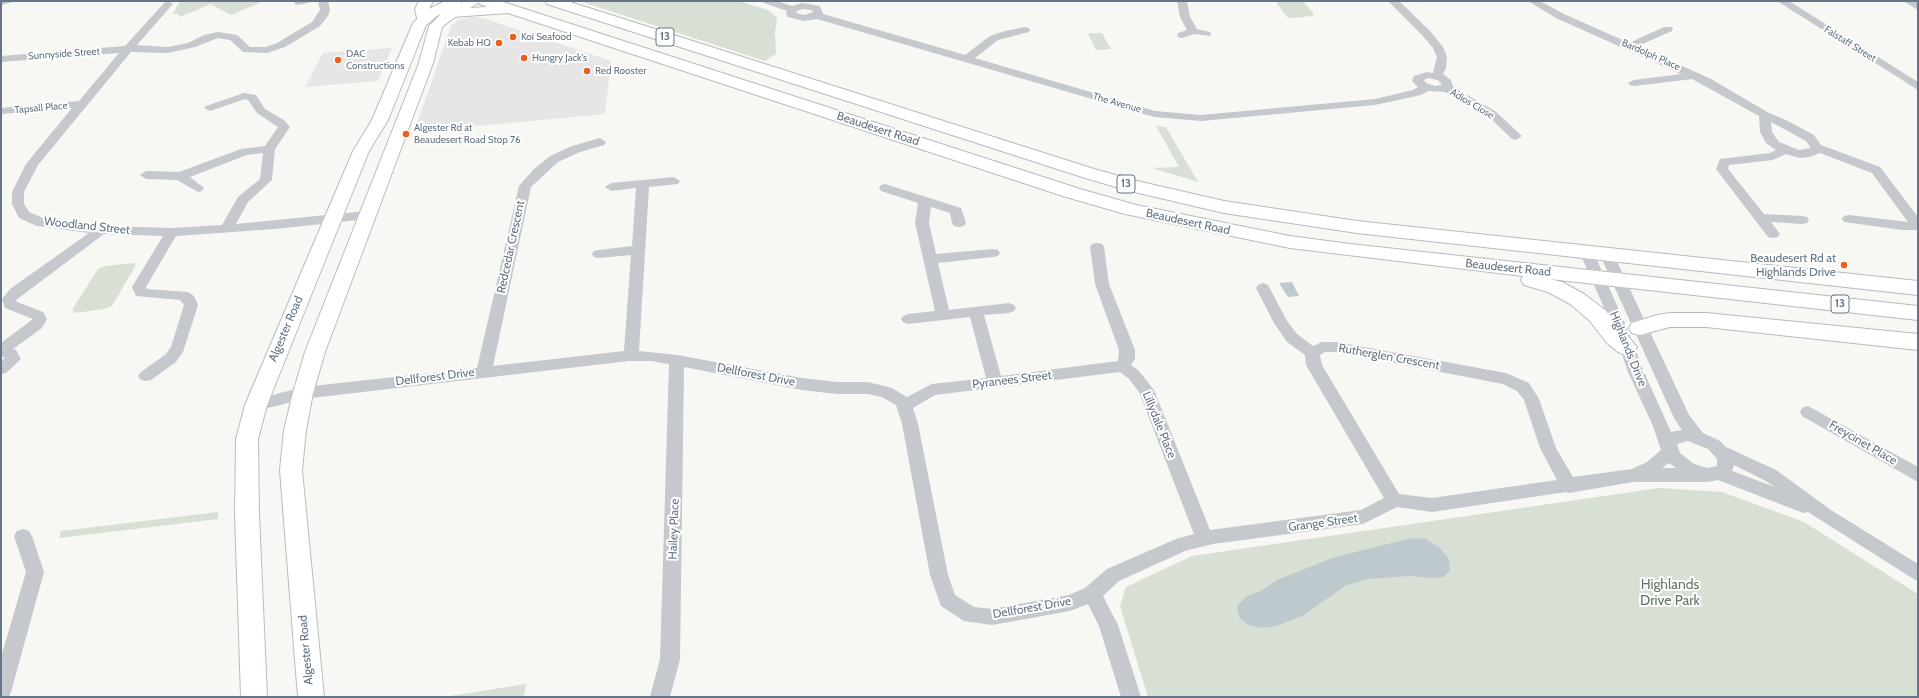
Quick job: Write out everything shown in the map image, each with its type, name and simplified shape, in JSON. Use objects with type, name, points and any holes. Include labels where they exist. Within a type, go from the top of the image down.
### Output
[{"type":"highway","points":[[424,18],[422,9],[426,1]]},
{"type":"highway","name":"Beaudesert Road","points":[[486,1],[1073,193],[1132,210],[1290,242],[1918,314]]},
{"type":"highway","name":"Beaudesert Road","points":[[552,1],[1088,174],[1176,197],[1269,216],[1918,288]]},
{"type":"highway","points":[[453,7],[510,9]]},
{"type":"highway","points":[[1475,264],[1541,282],[1568,293],[1589,307],[1626,347]]},
{"type":"highway","points":[[1640,328],[1670,320],[1706,320],[1918,342]]},
{"type":"main road","name":"Algester Road","points":[[254,697],[247,515],[247,439],[256,405],[361,151],[380,120],[420,23],[424,18],[474,1]]},
{"type":"main road","name":"Algester Road","points":[[311,697],[291,470],[295,430],[303,393],[315,352],[426,63],[436,26],[453,7]]},
{"type":"street","name":"Sunnyside Street","points":[[1,59],[128,49],[168,50],[180,48],[208,37],[226,35],[233,37],[246,50],[267,50],[281,45],[316,24],[325,10],[323,1]]},
{"type":"street","points":[[767,1],[792,9],[802,6],[816,7]]},
{"type":"street","points":[[1182,1],[1185,17],[1193,31]]},
{"type":"street","points":[[1393,1],[1426,33],[1438,47],[1442,58],[1441,68],[1437,76]]},
{"type":"street","name":"Bardolph Place","points":[[1533,1],[1551,12],[1695,75],[1765,115],[1782,122],[1810,138],[1817,148],[1876,170],[1918,226]]},
{"type":"street","name":"Falstaff Street","points":[[1782,1],[1918,87]]},
{"type":"street","points":[[1908,1],[1918,7]]},
{"type":"street","name":"Woodland Street","points":[[168,4],[128,49],[32,164],[18,192],[18,204],[24,215],[42,223],[101,230],[172,232],[367,215]]},
{"type":"street","name":"The Avenue","points":[[816,7],[967,59],[1154,114],[1201,118],[1375,102],[1417,93],[1426,87]]},
{"type":"street","points":[[1630,46],[1668,29]]},
{"type":"street","points":[[967,59],[994,38],[1026,30]]},
{"type":"street","points":[[1182,35],[1193,31],[1206,34]]},
{"type":"street","points":[[1428,75],[1437,76],[1448,82],[1448,86],[1446,88],[1439,90],[1426,87],[1419,83],[1418,78],[1428,75]]},
{"type":"street","points":[[1634,84],[1695,75]]},
{"type":"street","name":"Adios Close","points":[[1446,88],[1491,113],[1516,136]]},
{"type":"street","points":[[210,108],[244,96],[252,98],[261,111],[280,122],[284,127],[269,149],[266,180],[243,200],[227,228]]},
{"type":"street","name":"Tapsall Place","points":[[1,111],[82,104]]},
{"type":"street","points":[[1765,115],[1766,132],[1770,140],[1785,150],[1799,154],[1810,153],[1815,151],[1817,148]]},
{"type":"street","name":"Redcedar Crescent","points":[[484,371],[520,200],[525,186],[538,172],[554,159],[576,149],[600,142]]},
{"type":"street","points":[[146,175],[180,176],[245,152],[269,149]]},
{"type":"street","points":[[1773,234],[1722,169],[1724,162],[1773,156],[1785,150]]},
{"type":"street","points":[[180,176],[198,188]]},
{"type":"street","points":[[611,187],[674,181]]},
{"type":"street","points":[[631,356],[643,184]]},
{"type":"street","points":[[885,188],[956,211],[959,223]]},
{"type":"street","points":[[925,201],[922,223],[943,315]]},
{"type":"street","points":[[1761,218],[1802,220]]},
{"type":"street","name":"Bardolph Place","points":[[1849,219],[1902,226],[1918,226]]},
{"type":"street","points":[[1,350],[37,324],[40,319],[38,315],[10,305],[9,299],[15,292],[101,230]]},
{"type":"street","points":[[146,376],[171,358],[178,348],[191,305],[189,299],[183,295],[141,293],[139,287],[172,232]]},
{"type":"street","points":[[1096,247],[1102,284],[1127,350],[1127,359],[1123,366]]},
{"type":"street","points":[[599,254],[638,250]]},
{"type":"street","name":"Highlands Drive","points":[[1586,251],[1608,278],[1640,328],[1682,418],[1697,437]]},
{"type":"street","points":[[930,259],[993,252]]},
{"type":"street","name":"Highlands Drive","points":[[1606,253],[1608,278],[1626,347],[1661,426],[1669,449]]},
{"type":"street","points":[[1263,288],[1281,323],[1292,338],[1312,353],[1314,365],[1394,500],[1432,505],[1569,486],[1633,475],[1713,474],[1724,470],[1726,464],[1725,458],[1714,445],[1697,437],[1688,435],[1674,437],[1670,441],[1669,449],[1653,467],[1633,475]]},
{"type":"street","points":[[908,319],[1009,308]]},
{"type":"street","points":[[976,311],[995,382]]},
{"type":"street","name":"Rutherglen Crescent","points":[[1312,353],[1322,347],[1337,347],[1506,379],[1517,384],[1522,387],[1531,399],[1548,448],[1569,486]]},
{"type":"street","points":[[1,350],[11,354],[13,359],[1,369]]},
{"type":"street","name":"Dellforest Drive","points":[[256,405],[303,393],[484,371],[631,356],[651,356],[677,360],[802,384],[838,388],[868,388],[886,392],[903,402],[910,424],[939,575],[948,600],[971,615],[992,617],[1070,603],[1092,594]]},
{"type":"street","name":"Hailey Place","points":[[660,697],[670,659],[677,360]]},
{"type":"street","name":"Pyranees Street","points":[[904,406],[932,390],[1123,366]]},
{"type":"street","name":"Lillydale Place","points":[[1123,366],[1134,375],[1146,390],[1205,539]]},
{"type":"street","name":"Freycinet Place","points":[[1808,412],[1918,475]]},
{"type":"street","points":[[1669,449],[1680,464],[1693,471],[1713,474],[1825,515]]},
{"type":"street","points":[[1720,451],[1770,475],[1825,515],[1918,573]]},
{"type":"street","name":"Grange Street","points":[[1092,594],[1113,575],[1182,544],[1205,539],[1363,517],[1384,508],[1394,500]]},
{"type":"street","points":[[1,692],[36,572],[23,536]]},
{"type":"street","points":[[1092,594],[1108,625],[1131,697]]},
{"type":"shaded area","points":[[471,17],[483,18],[611,61],[605,114],[414,132],[451,26],[458,20]]},
{"type":"shaded area","points":[[392,48],[378,81],[305,87],[323,53]]},
{"type":"shaded area","points":[[1292,282],[1299,296],[1288,297],[1279,283]]},
{"type":"shaded area","points":[[1412,538],[1426,539],[1440,548],[1449,559],[1450,570],[1444,577],[1432,578],[1409,576],[1367,579],[1345,586],[1304,615],[1277,626],[1261,628],[1248,625],[1239,617],[1237,606],[1247,596],[1261,591],[1277,580],[1335,557]]},
{"type":"green space","points":[[180,1],[264,1],[231,15],[211,4],[180,17],[178,14],[173,14]]},
{"type":"green space","points":[[579,1],[738,1],[768,10],[777,18],[775,32],[776,54],[765,61]]},
{"type":"green space","points":[[1275,1],[1303,1],[1314,14],[1312,16],[1293,18],[1287,17]]},
{"type":"green space","points":[[1102,33],[1111,49],[1096,50],[1088,34]]},
{"type":"green space","points":[[1156,126],[1166,127],[1198,182],[1152,168],[1179,167]]},
{"type":"green space","points":[[133,263],[136,265],[112,306],[104,309],[75,313],[72,310],[98,269],[105,266]]},
{"type":"green space","name":"Highlands Drive Park","points":[[1659,488],[1722,492],[1804,522],[1918,594],[1918,697],[1148,697],[1120,606],[1126,587],[1192,556]]},
{"type":"green space","points":[[218,512],[218,519],[59,538],[61,531]]},
{"type":"green space","points":[[526,684],[524,697],[444,697]]},
{"type":"waterway","points":[[1,3],[10,1]]},
{"type":"place","name":"Koi Seafood","points":[[513,37]]},
{"type":"place","name":"Kebab HQ","points":[[499,43]]},
{"type":"place","name":"Hungry Jack's","points":[[524,58]]},
{"type":"place","name":"DAC Constructions","points":[[338,60]]},
{"type":"place","name":"Red Rooster","points":[[587,71]]},
{"type":"place","name":"Algester Rd at Beaudesert Road Stop 76","points":[[406,134]]},
{"type":"place","name":"Beaudesert Rd at Highlands Drive","points":[[1844,265]]}]
